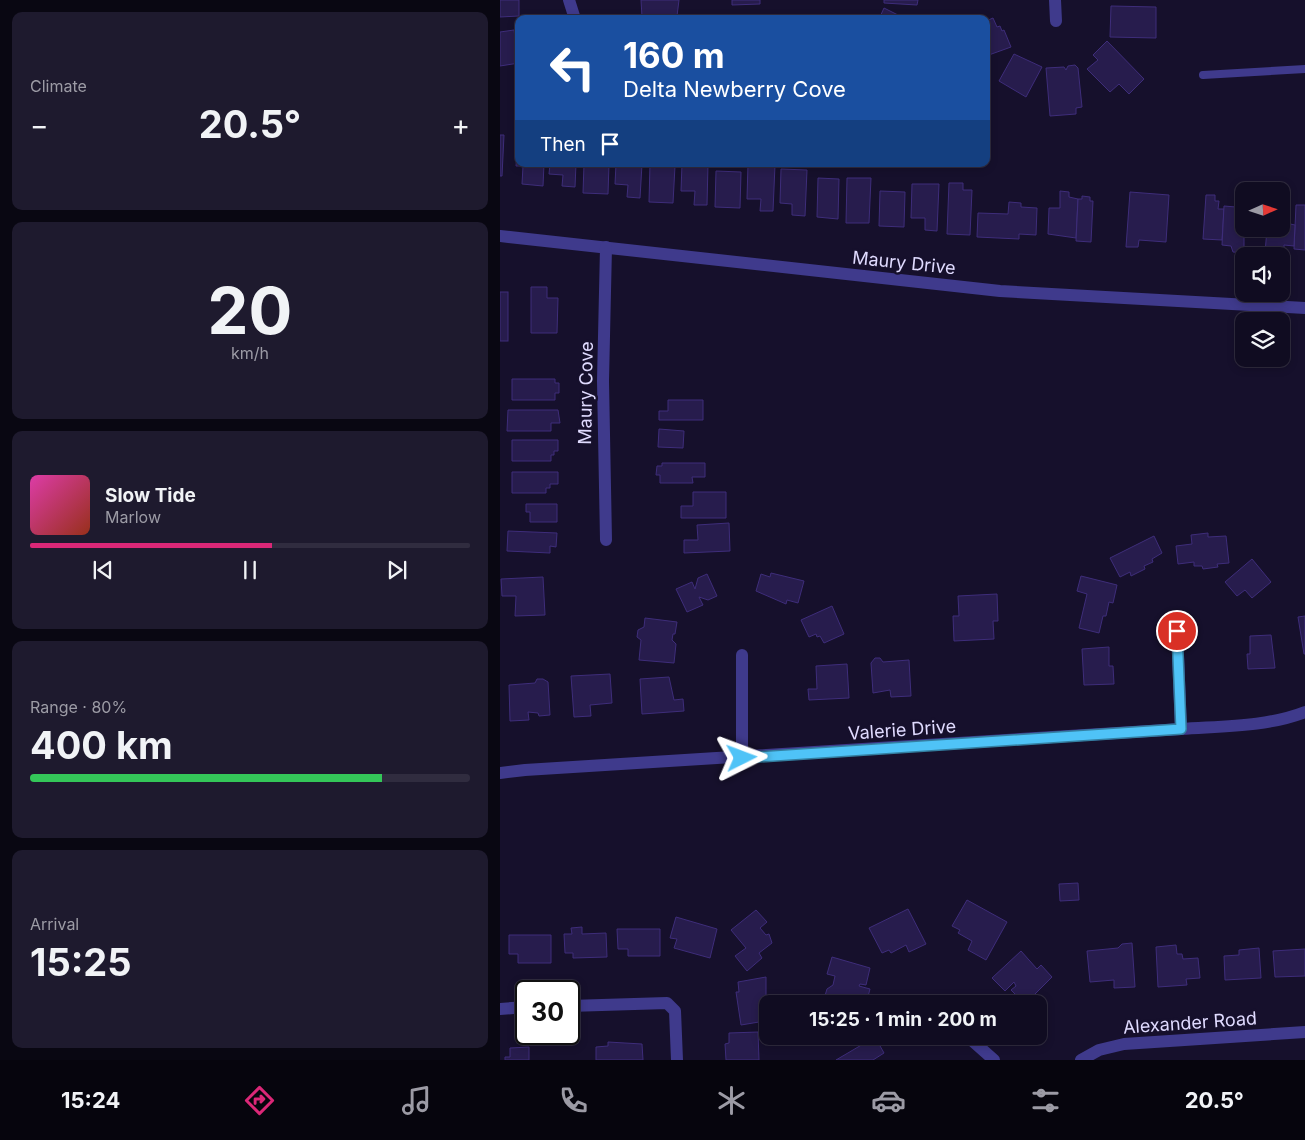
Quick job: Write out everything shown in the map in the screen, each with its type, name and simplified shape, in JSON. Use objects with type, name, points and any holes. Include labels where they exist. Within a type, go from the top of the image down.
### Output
[{"type":"street","points":[[569,0],[574,15]]},
{"type":"street","points":[[1055,0],[1056,21]]},
{"type":"street","name":"Maury Drive","points":[[500,236],[1000,291],[1305,308]]},
{"type":"street","name":"Maury Cove","points":[[606,247],[603,381],[606,540]]},
{"type":"street","points":[[1177,631],[1181,729]]},
{"type":"street","points":[[742,656],[742,758]]},
{"type":"street","name":"Valerie Drive","points":[[500,773],[1264,723],[1305,712]]},
{"type":"street","points":[[580,1005],[648,1002],[667,1003],[675,1011],[677,1060]]},
{"type":"street","points":[[500,1009],[515,1008]]},
{"type":"street","name":"Alexander Road","points":[[1081,1060],[1098,1050],[1124,1044],[1305,1032]]},
{"type":"street","points":[[977,1045],[994,1060]]},
{"type":"lane","points":[[1203,75],[1305,69]]},
{"type":"building","points":[[500,0],[519,0],[519,15],[500,17]]},
{"type":"building","points":[[641,0],[679,0],[677,15],[642,15]]},
{"type":"building","points":[[732,0],[760,0],[760,4],[732,5]]},
{"type":"building","points":[[884,0],[918,0],[917,5],[884,3]]},
{"type":"building","points":[[1111,6],[1156,7],[1156,38],[1110,37]]},
{"type":"building","points":[[884,8],[898,15],[881,15]]},
{"type":"building","points":[[993,18],[997,27],[1000,26],[1002,31],[1004,30],[1011,47],[990,55],[990,19]]},
{"type":"building","points":[[514,30],[515,64],[500,66],[500,32]]},
{"type":"building","points":[[1107,41],[1144,79],[1129,94],[1119,84],[1110,92],[1087,69],[1098,60],[1093,55]]},
{"type":"building","points":[[1014,54],[1042,67],[1026,97],[999,81]]},
{"type":"building","points":[[1075,65],[1078,68],[1082,107],[1076,108],[1076,114],[1050,116],[1046,68],[1064,67],[1066,70],[1068,66]]},
{"type":"building","points":[[500,135],[504,135],[502,176],[500,176]]},
{"type":"building","points":[[523,167],[544,167],[543,186],[522,184]]},
{"type":"building","points":[[550,167],[576,167],[575,187],[562,186],[563,175],[549,174]]},
{"type":"building","points":[[584,167],[609,167],[608,194],[583,193]]},
{"type":"building","points":[[616,167],[642,167],[640,198],[627,197],[628,185],[615,184]]},
{"type":"building","points":[[650,167],[675,167],[673,203],[649,202]]},
{"type":"building","points":[[682,167],[708,167],[707,205],[694,205],[695,191],[681,191]]},
{"type":"building","points":[[748,167],[775,167],[773,211],[760,211],[761,199],[747,199]]},
{"type":"building","points":[[781,169],[807,170],[805,216],[792,215],[792,204],[780,203]]},
{"type":"building","points":[[716,171],[741,172],[740,208],[715,207]]},
{"type":"building","points":[[818,178],[839,179],[838,219],[817,217]]},
{"type":"building","points":[[847,178],[871,178],[869,223],[846,223]]},
{"type":"building","points":[[949,183],[963,183],[963,190],[972,190],[970,235],[947,234]]},
{"type":"building","points":[[912,184],[939,184],[937,231],[925,230],[925,218],[911,218]]},
{"type":"building","points":[[880,191],[905,192],[904,227],[879,226]]},
{"type":"building","points":[[1060,191],[1069,192],[1069,197],[1078,199],[1076,238],[1048,234],[1049,208],[1060,208]]},
{"type":"building","points":[[1130,192],[1169,195],[1166,242],[1139,240],[1138,247],[1126,247]]},
{"type":"building","points":[[1206,195],[1215,195],[1215,201],[1219,201],[1218,209],[1224,209],[1222,240],[1203,239]]},
{"type":"building","points":[[1082,196],[1090,197],[1090,201],[1093,201],[1091,242],[1076,241],[1078,199],[1082,199]]},
{"type":"building","points":[[1009,202],[1021,203],[1021,207],[1037,208],[1036,235],[1019,234],[1019,239],[977,237],[978,213],[1008,214]]},
{"type":"building","points":[[1296,205],[1305,205],[1305,250],[1294,249]]},
{"type":"building","points":[[1224,206],[1235,207],[1235,238],[1244,238],[1244,247],[1235,247],[1235,252],[1233,252],[1231,246],[1222,245]]},
{"type":"building","points":[[1290,224],[1295,225],[1294,246],[1266,247],[1266,238],[1290,238]]},
{"type":"building","points":[[531,287],[547,287],[547,298],[558,298],[557,333],[531,333]]},
{"type":"building","points":[[500,292],[508,292],[508,341],[500,341]]},
{"type":"building","points":[[512,379],[555,379],[555,383],[559,383],[559,393],[555,393],[555,400],[512,400]]},
{"type":"building","points":[[668,400],[703,400],[703,420],[659,420],[659,411],[668,411]]},
{"type":"building","points":[[508,410],[558,410],[560,423],[551,423],[551,431],[507,431]]},
{"type":"building","points":[[659,429],[684,431],[683,448],[658,447]]},
{"type":"building","points":[[512,440],[558,440],[558,451],[554,451],[554,455],[551,455],[551,461],[512,461]]},
{"type":"building","points":[[662,463],[705,463],[705,477],[692,477],[693,483],[660,483],[660,475],[656,475],[657,466],[662,466]]},
{"type":"building","points":[[512,472],[558,472],[558,484],[550,484],[550,488],[546,488],[546,493],[512,493]]},
{"type":"building","points":[[693,492],[726,492],[726,518],[681,518],[681,506],[693,506]]},
{"type":"building","points":[[526,504],[557,504],[557,522],[530,522],[530,512],[526,512]]},
{"type":"building","points":[[729,523],[730,551],[684,553],[684,540],[698,540],[697,525]]},
{"type":"building","points":[[508,531],[557,533],[556,547],[550,546],[550,553],[507,551]]},
{"type":"building","points":[[1208,533],[1208,537],[1226,536],[1229,563],[1217,564],[1218,567],[1203,569],[1202,566],[1194,566],[1194,562],[1178,564],[1176,546],[1192,544],[1191,535]]},
{"type":"building","points":[[1154,536],[1162,553],[1152,559],[1153,562],[1144,566],[1145,569],[1131,576],[1130,572],[1120,577],[1110,558]]},
{"type":"building","points":[[1252,559],[1271,582],[1252,598],[1245,590],[1237,596],[1225,582]]},
{"type":"building","points":[[771,573],[804,581],[798,603],[787,600],[786,604],[756,591],[761,574],[770,577]]},
{"type":"building","points":[[707,574],[717,596],[708,600],[699,597],[703,605],[687,612],[676,589],[692,582],[695,589],[698,578]]},
{"type":"building","points":[[1081,576],[1117,585],[1113,603],[1109,602],[1099,633],[1079,628],[1087,594],[1077,591]]},
{"type":"building","points":[[543,577],[545,615],[515,616],[516,596],[502,596],[501,579]]},
{"type":"building","points":[[997,594],[998,621],[993,621],[994,639],[954,641],[953,616],[959,616],[958,596]]},
{"type":"building","points":[[832,606],[844,634],[824,643],[820,636],[817,637],[816,634],[809,637],[801,620]]},
{"type":"building","points":[[1305,616],[1305,654],[1304,654],[1298,617]]},
{"type":"building","points":[[645,618],[677,622],[672,640],[676,644],[674,663],[639,660],[641,640],[637,637],[638,630],[644,627]]},
{"type":"building","points":[[1271,635],[1275,668],[1248,669],[1247,654],[1250,654],[1250,636]]},
{"type":"building","points":[[1109,647],[1109,666],[1113,666],[1114,684],[1084,685],[1082,649]]},
{"type":"building","points":[[875,658],[880,658],[883,662],[909,660],[911,696],[891,697],[890,690],[873,693],[871,663]]},
{"type":"building","points":[[847,664],[849,698],[809,700],[808,689],[817,689],[816,666]]},
{"type":"building","points":[[610,674],[612,703],[590,705],[591,716],[574,717],[571,676]]},
{"type":"building","points":[[669,677],[674,700],[683,699],[684,711],[642,714],[640,679]]},
{"type":"building","points":[[537,679],[543,679],[548,682],[550,715],[539,716],[538,713],[528,712],[529,720],[510,721],[509,685],[535,683]]},
{"type":"building","points":[[1078,883],[1079,900],[1060,901],[1059,884]]},
{"type":"building","points":[[967,900],[1007,922],[986,960],[968,950],[972,941],[958,933],[960,930],[952,926]]},
{"type":"building","points":[[908,909],[926,944],[909,952],[906,945],[891,953],[889,950],[882,953],[869,928]]},
{"type":"building","points":[[756,910],[767,922],[760,928],[766,935],[769,934],[772,943],[759,953],[762,958],[747,971],[735,956],[746,948],[731,930]]},
{"type":"building","points":[[676,917],[717,929],[710,958],[674,948],[677,939],[670,938]]},
{"type":"building","points":[[582,927],[582,934],[606,933],[607,957],[573,958],[573,953],[565,953],[564,934],[572,934],[571,928]]},
{"type":"building","points":[[617,929],[660,929],[660,956],[628,956],[628,949],[618,949]]},
{"type":"building","points":[[509,935],[551,935],[551,963],[518,963],[518,954],[509,954]]},
{"type":"building","points":[[1132,943],[1135,987],[1114,988],[1114,980],[1090,982],[1087,951],[1118,948],[1122,944]]},
{"type":"building","points":[[1176,945],[1177,954],[1182,954],[1183,959],[1198,958],[1200,978],[1186,979],[1187,985],[1158,987],[1156,947]]},
{"type":"building","points":[[1259,948],[1261,978],[1225,980],[1224,956],[1239,955],[1239,950]]},
{"type":"building","points":[[1305,949],[1305,976],[1275,977],[1273,951]]},
{"type":"building","points":[[1021,951],[1037,969],[1041,965],[1052,977],[1034,995],[1016,995],[1011,990],[1016,986],[1014,982],[1005,991],[992,978]]},
{"type":"building","points":[[832,957],[870,968],[866,985],[860,984],[859,986],[870,989],[868,995],[825,995],[827,989],[833,985],[835,976],[827,974]]},
{"type":"building","points":[[766,977],[766,995],[759,995],[759,1022],[741,1025],[736,992],[739,992],[738,982]]},
{"type":"building","points":[[758,1032],[759,1060],[726,1060],[725,1044],[729,1043],[729,1033]]},
{"type":"building","points":[[608,1042],[642,1044],[643,1060],[596,1060],[596,1047],[608,1046]]},
{"type":"building","points":[[861,1045],[880,1045],[884,1053],[873,1060],[836,1060]]},
{"type":"building","points":[[529,1047],[529,1060],[505,1060],[505,1057],[510,1057],[510,1048]]},
{"type":"route","points":[[742,758],[1181,729],[1177,631]]}]
